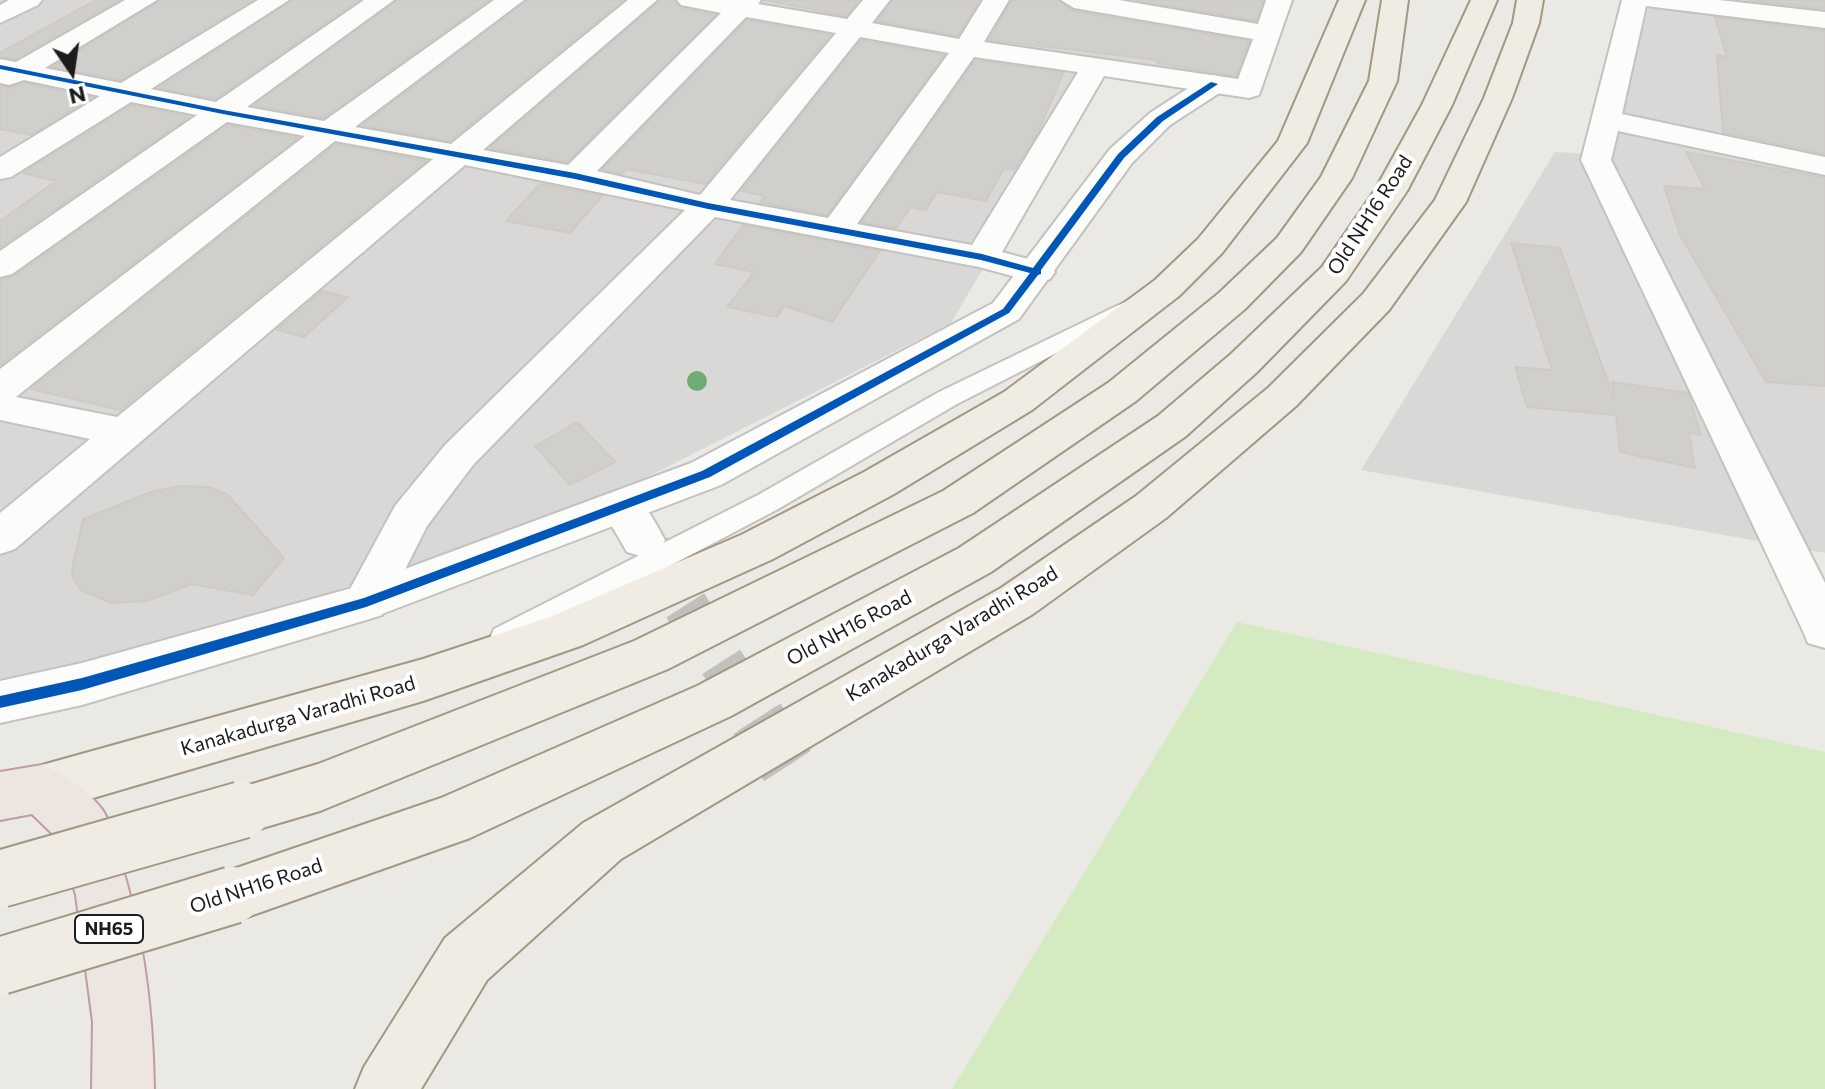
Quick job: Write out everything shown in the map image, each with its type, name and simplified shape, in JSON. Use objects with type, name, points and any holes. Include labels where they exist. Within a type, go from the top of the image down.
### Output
[{"type":"highway","name":"NH65","points":[[21,793],[83,827],[104,895],[123,1022],[123,1089]]},
{"type":"main road","name":"Kanakadurga Varadhi Road","points":[[21,793],[423,680],[566,631],[757,547],[879,483],[1018,401],[1167,288],[1210,246],[1292,143],[1352,0]]},
{"type":"main road","points":[[0,879],[48,868],[320,787],[651,655],[958,502],[1122,392],[1232,301],[1289,245],[1336,178],[1383,81],[1395,0]]},
{"type":"main road","name":"Old NH16 Road","points":[[0,966],[233,895],[451,820],[714,701],[975,560],[1172,426],[1244,363],[1334,274],[1391,191],[1437,105],[1484,0]]},
{"type":"main road","name":"Kanakadurga Varadhi Road","points":[[386,1089],[466,959],[602,841],[1017,601],[1151,507],[1282,397],[1376,302],[1450,202],[1498,98],[1526,23],[1530,0]]},
{"type":"street","points":[[0,15],[29,0]]},
{"type":"street","points":[[6,73],[144,0]]},
{"type":"street","points":[[0,170],[276,0]]},
{"type":"street","points":[[0,267],[381,0]]},
{"type":"street","points":[[0,389],[331,130],[511,0]]},
{"type":"street","points":[[0,537],[644,0]]},
{"type":"street","points":[[690,0],[743,4],[854,29],[967,48],[1249,89],[1279,0]]},
{"type":"street","points":[[366,602],[410,517],[459,455],[708,206],[877,0]]},
{"type":"street","points":[[836,230],[967,48],[996,0]]},
{"type":"street","points":[[1074,0],[1266,33]]},
{"type":"street","points":[[1635,0],[1596,160],[1825,629]]},
{"type":"street","points":[[1652,0],[1825,20]]},
{"type":"street","points":[[575,176],[743,4]]},
{"type":"street","points":[[982,257],[1096,66]]},
{"type":"street","points":[[6,73],[126,91],[223,112],[458,153],[708,206],[982,257],[1038,272]]},
{"type":"street","points":[[0,702],[82,684],[632,523],[706,474],[1006,311],[1038,272],[1121,156],[1160,119],[1214,84]]},
{"type":"street","points":[[1606,119],[1825,166]]},
{"type":"street","points":[[0,407],[123,432]]},
{"type":"shaded area","points":[[0,0],[1279,0],[1240,91],[1102,65],[951,323],[610,496],[50,689],[0,696]]},
{"type":"shaded area","points":[[1650,0],[1825,0],[1825,553],[1361,470],[1555,152],[1611,155]]},
{"type":"green space","points":[[1237,622],[1825,752],[1825,1089],[952,1089]]},
{"type":"building","points":[[96,0],[119,0],[15,59],[0,56],[0,53]]},
{"type":"building","points":[[160,0],[252,0],[120,80],[53,67]]},
{"type":"building","points":[[292,0],[359,0],[215,99],[159,88]]},
{"type":"building","points":[[397,0],[489,0],[323,118],[254,105]]},
{"type":"building","points":[[527,0],[623,0],[450,141],[362,125]]},
{"type":"building","points":[[660,0],[674,0],[680,8],[715,15],[567,162],[490,148]]},
{"type":"building","points":[[764,0],[859,0],[846,16]]},
{"type":"building","points":[[893,0],[979,0],[958,36],[877,21]]},
{"type":"building","points":[[1012,0],[1058,0],[1073,11],[1249,41],[1236,76],[1157,63],[1158,60],[989,40]]},
{"type":"building","points":[[1137,0],[1263,0],[1256,21]]},
{"type":"building","points":[[1746,0],[1825,0],[1825,9]]},
{"type":"building","points":[[1715,17],[1825,31],[1825,154],[1723,132],[1717,55],[1727,57]]},
{"type":"building","points":[[747,20],[830,35],[705,184],[626,169],[622,174],[603,169]]},
{"type":"building","points":[[861,40],[944,55],[827,215],[760,202],[765,196],[741,191]]},
{"type":"building","points":[[975,60],[1063,73],[1039,130],[1014,170],[1004,168],[986,201],[937,192],[926,210],[911,207],[896,228],[862,222]]},
{"type":"building","points":[[24,83],[92,97],[31,135],[0,129],[0,86],[10,88]]},
{"type":"building","points":[[132,105],[189,117],[0,247],[0,221],[56,181],[23,173]]},
{"type":"building","points":[[228,125],[298,138],[0,365],[0,280],[14,276]]},
{"type":"building","points":[[336,144],[426,161],[120,410],[31,389]]},
{"type":"building","points":[[1686,152],[1825,178],[1825,386],[1766,382],[1680,235],[1664,186],[1705,189]]},
{"type":"building","points":[[540,184],[602,196],[570,233],[506,221]]},
{"type":"building","points":[[743,225],[880,251],[832,322],[784,306],[777,317],[727,307],[754,272],[715,264]]},
{"type":"building","points":[[1511,243],[1560,248],[1614,399],[1612,382],[1688,393],[1701,435],[1689,433],[1695,468],[1620,452],[1616,415],[1527,407],[1515,367],[1552,370]]},
{"type":"building","points":[[322,291],[348,297],[304,337],[277,330]]},
{"type":"building","points":[[577,422],[615,462],[570,485],[535,446]]},
{"type":"building","points":[[181,486],[209,487],[227,494],[284,558],[253,595],[191,584],[147,601],[111,603],[81,590],[73,578],[72,569],[83,519],[151,492]]},
{"type":"tunnel","points":[[649,549],[759,721]]},
{"type":"tunnel","points":[[757,719],[792,773]]},
{"type":"cycle path","points":[[0,67],[223,112],[575,176],[708,206],[982,257],[1038,272]]},
{"type":"cycle path","points":[[0,702],[82,684],[366,602],[706,474],[1006,311],[1121,156],[1160,119],[1214,84]]}]
